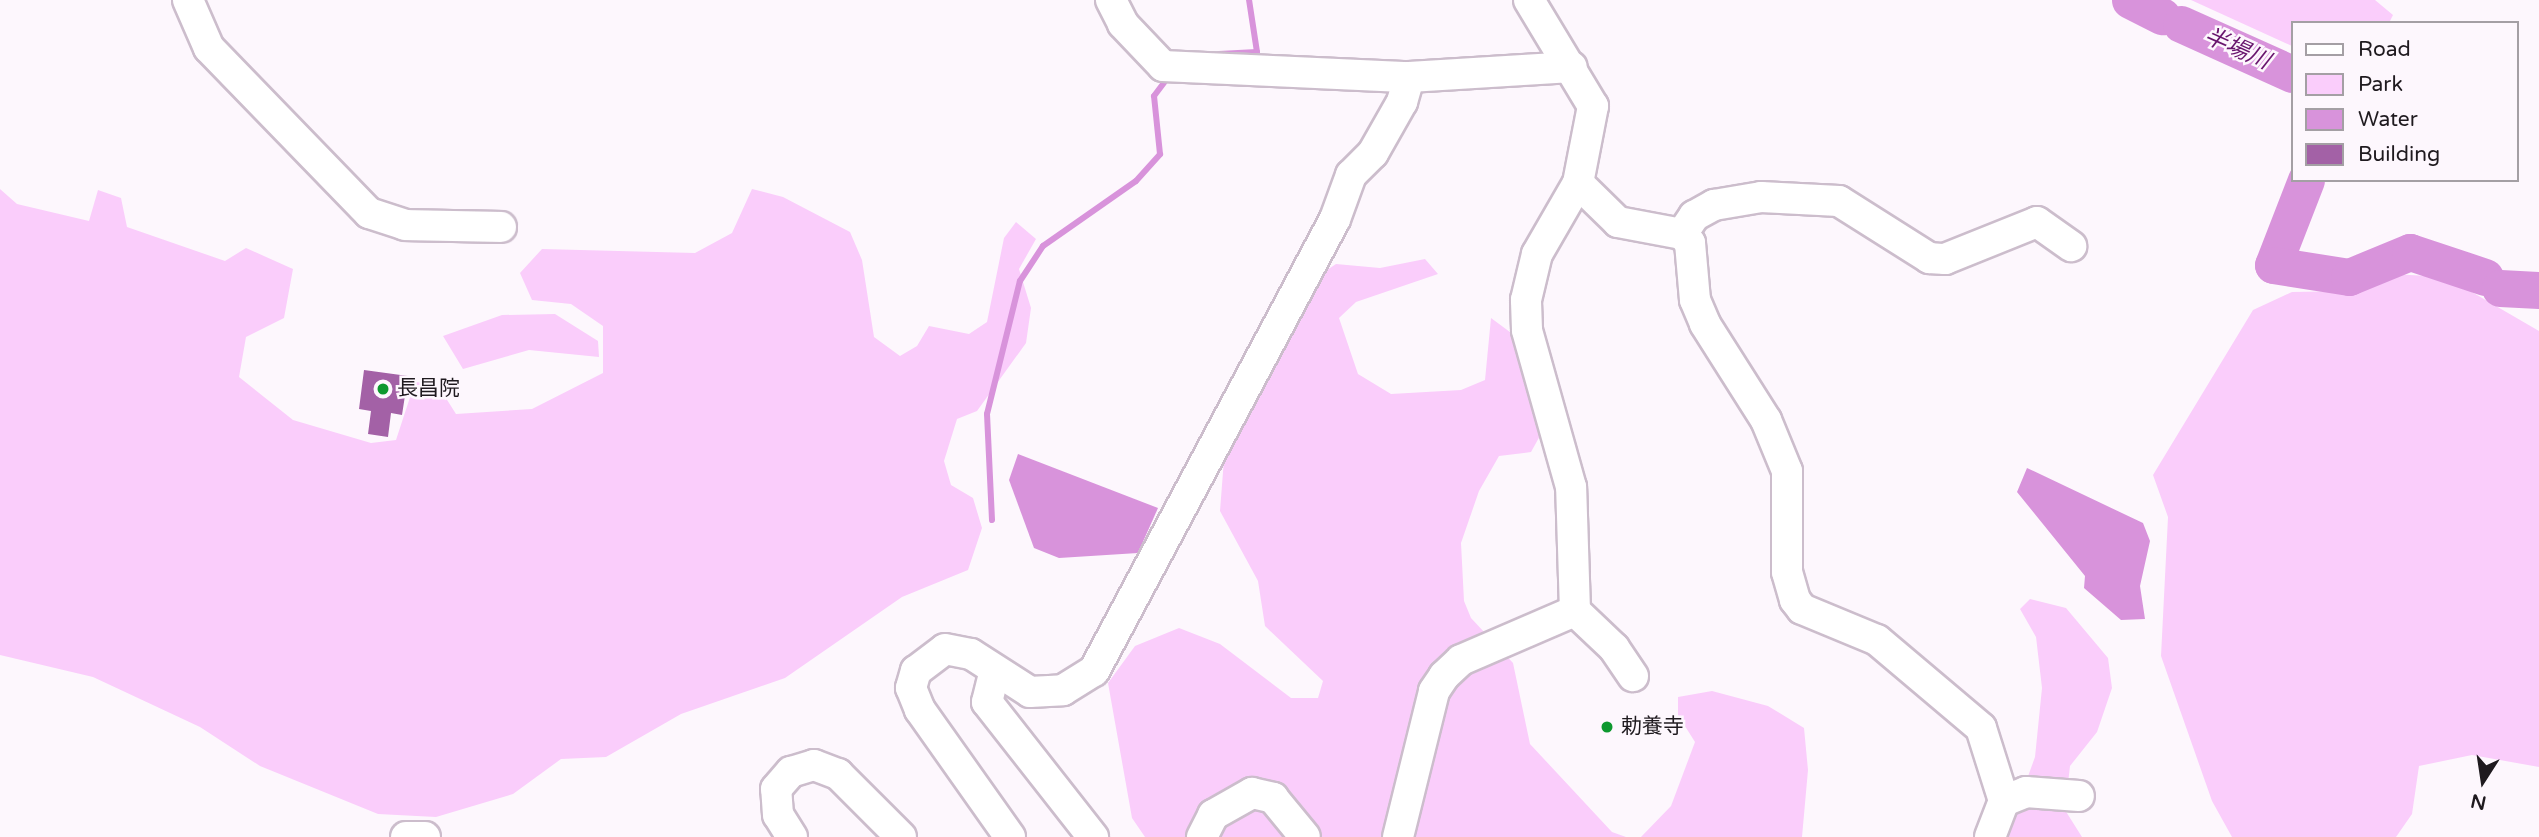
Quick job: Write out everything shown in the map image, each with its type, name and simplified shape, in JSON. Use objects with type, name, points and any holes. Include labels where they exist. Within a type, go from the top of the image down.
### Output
[{"type":"street","points":[[188,0],[209,48],[369,213],[405,225],[501,227]]},
{"type":"street","points":[[1111,0],[1123,24],[1174,68],[1409,77],[1572,66]]},
{"type":"street","points":[[1529,0],[1588,91],[1595,123],[1578,183],[1537,254],[1526,300],[1527,330],[1572,487],[1576,611],[1633,676]]},
{"type":"street","points":[[1010,837],[911,688],[924,660],[945,649],[971,654],[994,674],[1030,692],[1049,693],[1075,686],[1100,663],[1304,268],[1335,219],[1351,174],[1373,153],[1409,77]]},
{"type":"street","points":[[1578,183],[1618,222],[1682,234],[1690,243],[1695,300],[1705,324],[1783,460],[1787,572],[1795,600],[1802,609],[1877,640],[1981,728],[2004,801],[1990,837]]},
{"type":"street","points":[[1682,234],[1714,205],[1761,197],[1839,201],[1929,258],[1945,260],[2037,222],[2071,246]]},
{"type":"street","points":[[1398,837],[1434,691],[1444,677],[1461,660],[1576,611]]},
{"type":"street","points":[[994,674],[987,702],[1093,837]]},
{"type":"street","points":[[792,837],[778,815],[776,789],[791,772],[814,765],[838,774],[901,837]]},
{"type":"street","points":[[2004,801],[2026,792],[2079,796]]},
{"type":"street","points":[[1202,837],[1213,815],[1252,793],[1273,798],[1305,837]]},
{"type":"street","points":[[406,837],[425,837]]},
{"type":"green space","points":[[2191,0],[2375,0],[2393,15],[2390,21],[2290,21],[2290,45]]},
{"type":"green space","points":[[0,189],[17,204],[89,221],[98,190],[121,198],[127,227],[225,261],[246,248],[293,269],[284,318],[246,337],[239,377],[293,420],[371,443],[396,440],[415,382],[437,384],[456,414],[532,409],[603,373],[603,326],[571,304],[532,300],[520,273],[542,249],[695,253],[732,233],[752,189],[783,197],[850,232],[862,260],[874,337],[900,356],[917,346],[929,326],[969,334],[987,322],[1004,238],[1016,222],[1036,239],[1019,269],[1031,308],[1026,343],[977,411],[957,419],[944,461],[951,485],[973,498],[982,528],[968,570],[902,597],[785,678],[681,714],[606,757],[561,759],[513,794],[436,817],[378,814],[260,766],[200,727],[93,677],[0,655]]},
{"type":"green space","points":[[1425,259],[1438,274],[1356,302],[1339,318],[1358,374],[1391,394],[1461,390],[1485,380],[1491,318],[1518,338],[1541,434],[1531,452],[1499,456],[1479,491],[1461,543],[1464,601],[1471,618],[1513,663],[1530,744],[1612,832],[1626,837],[1145,837],[1132,818],[1108,683],[1135,646],[1179,628],[1220,644],[1291,698],[1318,698],[1323,681],[1265,626],[1258,581],[1220,511],[1224,459],[1309,282],[1336,264],[1380,268]]},
{"type":"green space","points":[[2392,274],[2446,277],[2539,331],[2539,767],[2472,755],[2419,766],[2412,814],[2396,837],[2232,837],[2212,801],[2161,656],[2168,517],[2153,475],[2253,310],[2292,292],[2350,291]]},
{"type":"green space","points":[[555,314],[598,341],[599,357],[529,350],[463,369],[443,336],[502,315]]},
{"type":"green space","points":[[2030,599],[2066,608],[2108,658],[2112,688],[2097,732],[2070,766],[2065,810],[2082,837],[2006,837],[2035,757],[2042,688],[2036,637],[2020,609]]},
{"type":"green space","points":[[1712,691],[1768,706],[1804,728],[1808,770],[1802,837],[1641,837],[1671,806],[1695,742],[1678,715],[1678,697]]},
{"type":"water","points":[[1018,454],[1158,508],[1138,553],[1059,558],[1034,548],[1009,480]]},
{"type":"water","points":[[2027,468],[2143,523],[2150,541],[2140,586],[2145,619],[2121,620],[2084,588],[2085,576],[2017,492]]},
{"type":"building","points":[[364,370],[408,376],[402,415],[391,413],[388,437],[368,434],[371,411],[359,409]]},
{"type":"waterway","points":[[1219,54],[1257,52],[1249,0]]},
{"type":"waterway","name":"半場川","points":[[2130,0],[2162,16]]},
{"type":"waterway","name":"半場川","points":[[2181,24],[2290,73]]},
{"type":"waterway","points":[[992,520],[987,414],[1020,281],[1043,246],[1136,181],[1160,154],[1154,96],[1169,76]]},
{"type":"waterway","name":"半場川","points":[[2305,182],[2273,265],[2349,277],[2410,252],[2485,277]]},
{"type":"waterway","name":"半場川","points":[[2500,288],[2539,290]]},
{"type":"place","name":"長昌院","points":[[383,389]]},
{"type":"place","name":"勅養寺","points":[[1607,727]]}]
